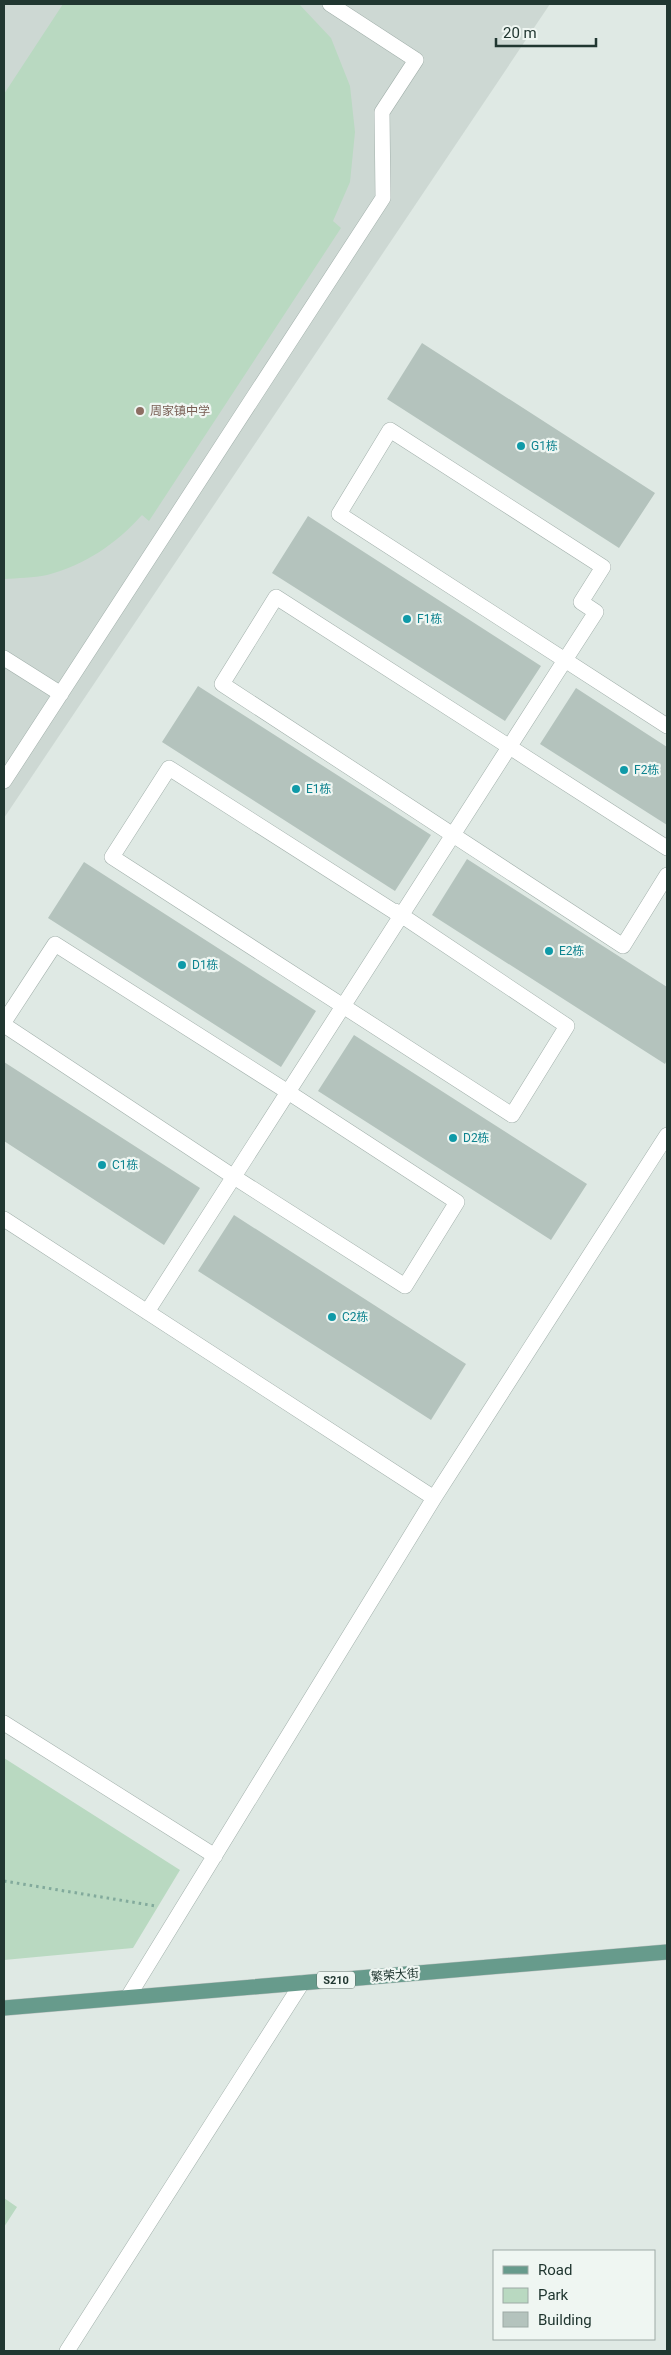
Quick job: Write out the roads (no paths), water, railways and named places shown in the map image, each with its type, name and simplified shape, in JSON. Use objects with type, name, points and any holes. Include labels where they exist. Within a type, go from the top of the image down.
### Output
[{"type":"main road","name":"繁荣大街","points":[[4,2008],[667,1952]]},
{"type":"street","points":[[4,781],[384,198],[382,112],[416,60],[350,9],[330,4]]},
{"type":"street","points":[[148,1312],[288,1092],[344,1006],[452,836],[566,660],[596,612],[581,602],[603,567],[390,430],[339,514],[566,660],[667,726]]},
{"type":"street","points":[[667,848],[276,597],[222,684],[623,946],[667,875]]},
{"type":"street","points":[[4,658],[61,694]]},
{"type":"street","points":[[170,768],[401,916],[567,1026],[512,1115],[112,856],[170,768]]},
{"type":"street","points":[[55,944],[288,1092],[457,1202],[405,1286],[234,1177],[4,1024],[55,944]]},
{"type":"street","points":[[128,1998],[434,1498],[667,1135]]},
{"type":"street","points":[[4,1219],[434,1498]]},
{"type":"street","points":[[4,1724],[215,1856]]},
{"type":"street","points":[[67,2351],[302,1983]]},
{"type":"place","name":"周家镇中学","points":[[140,411]]},
{"type":"place","name":"G1栋","points":[[521,446]]},
{"type":"place","name":"F1栋","points":[[407,619]]},
{"type":"place","name":"F2栋","points":[[624,770]]},
{"type":"place","name":"E1栋","points":[[296,789]]},
{"type":"place","name":"E2栋","points":[[549,951]]},
{"type":"place","name":"D1栋","points":[[182,965]]},
{"type":"place","name":"D2栋","points":[[453,1138]]},
{"type":"place","name":"C1栋","points":[[102,1165]]},
{"type":"place","name":"C2栋","points":[[332,1317]]}]
